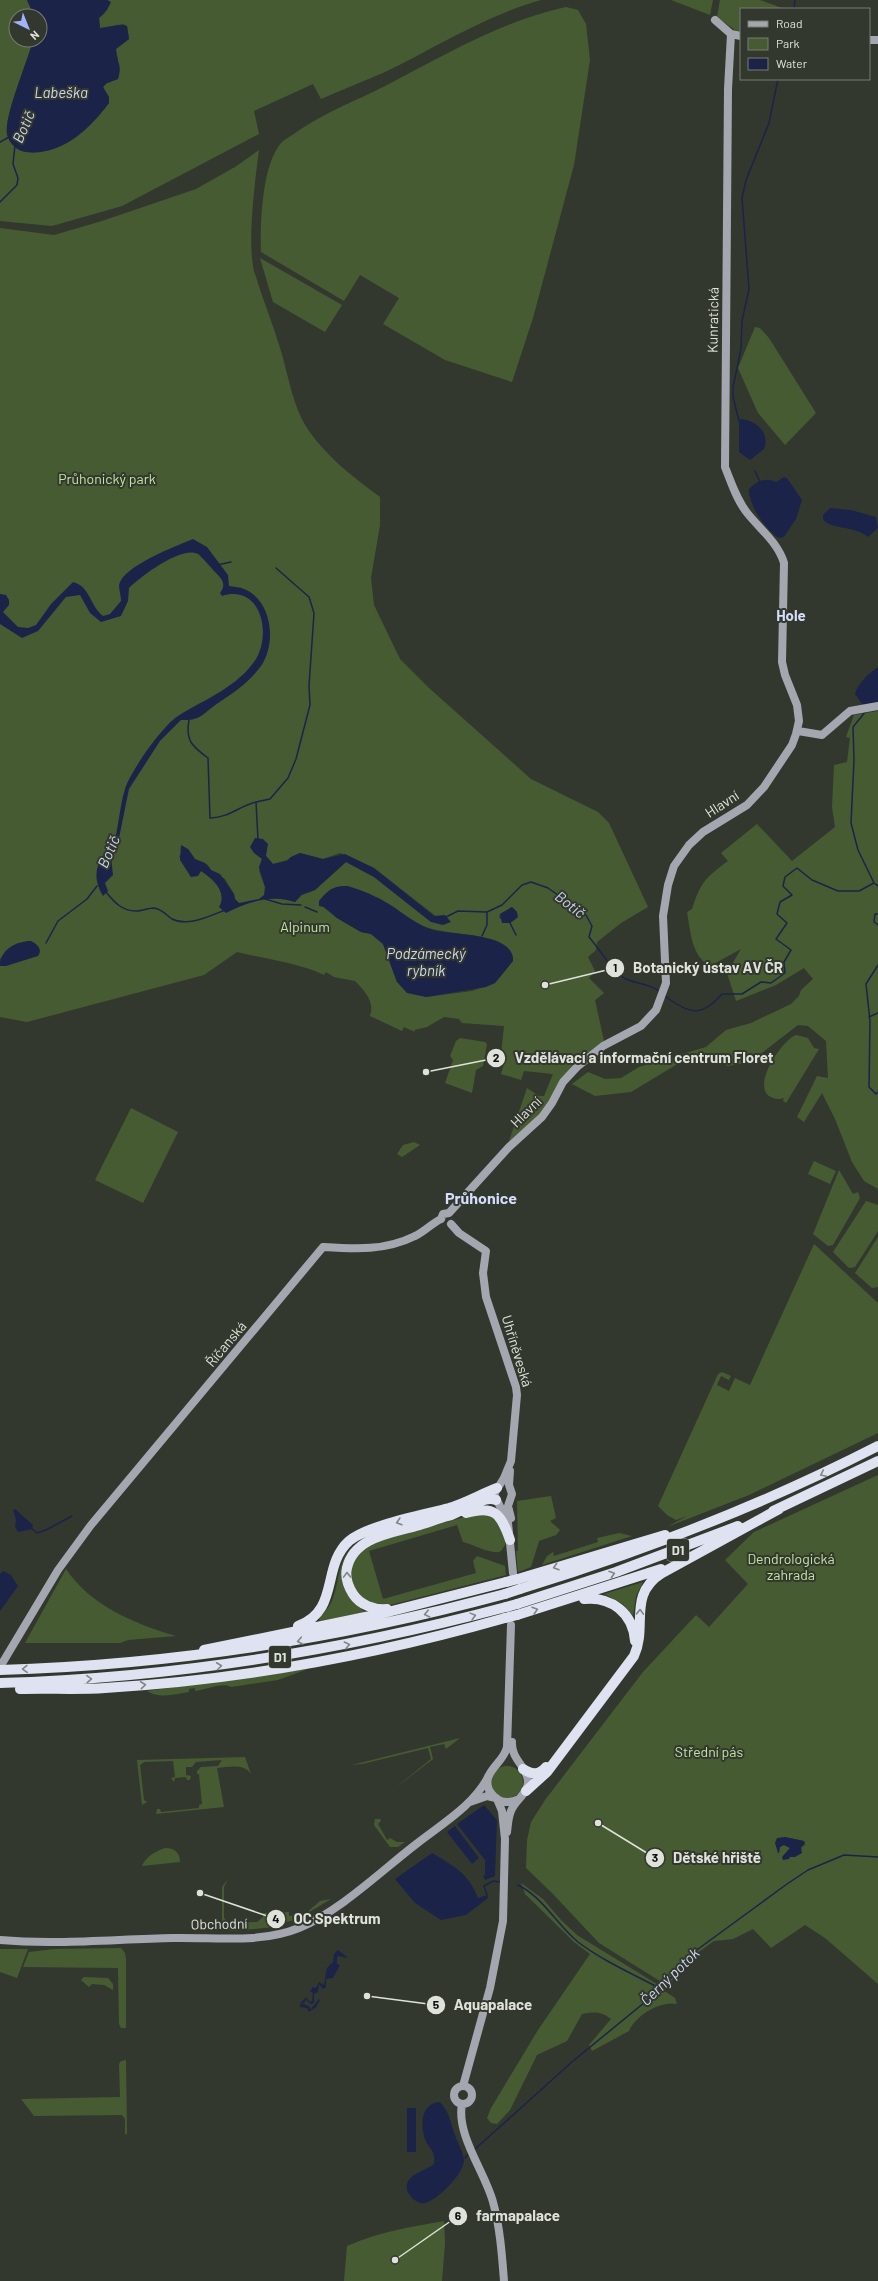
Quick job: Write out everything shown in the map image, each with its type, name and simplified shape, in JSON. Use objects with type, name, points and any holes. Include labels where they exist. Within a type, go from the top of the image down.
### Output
[{"type":"highway","name":"D1","points":[[0,1670],[165,1660],[229,1652],[338,1634],[452,1608],[505,1594],[572,1573],[694,1530],[767,1499],[878,1446]]},
{"type":"highway","name":"D1","points":[[0,1683],[133,1676],[230,1665],[347,1645],[506,1607],[575,1586],[665,1555],[779,1508],[878,1461]]},
{"type":"highway","points":[[278,1633],[303,1624],[318,1613],[326,1598],[338,1555],[354,1538],[373,1529],[458,1505],[498,1487]]},
{"type":"highway","points":[[426,1524],[488,1499],[497,1501]]},
{"type":"highway","points":[[522,1795],[544,1776],[630,1663],[638,1645],[640,1607],[645,1589],[658,1575],[704,1551],[779,1508]]},
{"type":"highway","points":[[409,1607],[378,1609],[362,1603],[355,1597],[349,1587],[347,1569],[354,1554],[366,1543],[426,1524],[479,1510],[488,1510],[496,1514],[502,1520],[510,1540]]},
{"type":"highway","points":[[165,1660],[278,1633],[409,1607],[518,1579],[662,1535],[694,1530]]},
{"type":"highway","points":[[0,1689],[88,1689],[139,1686],[255,1672],[360,1653],[508,1622],[517,1615],[649,1574],[704,1551]]},
{"type":"highway","points":[[553,1604],[593,1598],[604,1600],[618,1607],[628,1618],[633,1631],[635,1646],[630,1663]]},
{"type":"highway","points":[[522,1768],[533,1773],[541,1772],[564,1748]]},
{"type":"street","points":[[716,20],[731,34],[740,36]]},
{"type":"street","name":"Kunratická","points":[[731,34],[728,89],[725,467],[747,512],[770,538],[781,555],[785,572],[782,645]]},
{"type":"street","name":"Hlavní","points":[[449,1213],[494,1162],[546,1112],[563,1082],[577,1067],[600,1048],[648,1021],[660,1002],[665,988],[663,916],[668,885],[674,866],[698,837],[747,804],[764,787],[792,745],[798,731],[799,721],[797,705],[785,675],[782,645]]},
{"type":"street","points":[[798,731],[822,735],[850,711],[878,706]]},
{"type":"street","points":[[449,1213],[453,1218],[451,1224],[444,1225],[441,1220],[443,1214],[449,1213]]},
{"type":"street","name":"Říčanská","points":[[0,1667],[69,1553],[323,1247],[353,1249],[393,1245],[417,1235],[441,1220]]},
{"type":"street","name":"Uhříněveská","points":[[451,1224],[459,1233],[486,1251],[483,1273],[486,1297],[509,1363],[517,1393],[510,1462],[509,1482],[511,1490]]},
{"type":"street","points":[[498,1487],[504,1485],[511,1490],[512,1496],[508,1506],[514,1537],[513,1573],[508,1523],[494,1494],[510,1462]]},
{"type":"street","points":[[497,1501],[505,1503],[510,1500]]},
{"type":"street","points":[[505,1839],[510,1812],[522,1795],[528,1779],[513,1754],[510,1730],[508,1622]]},
{"type":"street","points":[[463,2086],[490,1988],[501,1940],[505,1908],[505,1839],[502,1811],[496,1798],[488,1787],[489,1775],[505,1755],[510,1730]]},
{"type":"street","points":[[496,1766],[508,1762],[522,1768]]},
{"type":"street","name":"Obchodní","points":[[0,1940],[36,1941],[234,1938],[268,1936],[297,1928],[323,1915],[468,1803],[489,1775]]},
{"type":"street","points":[[496,1798],[508,1802],[522,1795]]},
{"type":"street","name":"Obchodní","points":[[468,1803],[483,1797],[496,1798]]},
{"type":"street","points":[[463,2086],[470,2090],[472,2096],[468,2102],[462,2104],[456,2101],[454,2094],[458,2087],[463,2086]]},
{"type":"street","points":[[462,2104],[460,2111],[463,2126],[494,2203],[504,2281]]},
{"type":"green space","points":[[0,0],[27,0],[31,8],[8,8],[8,48],[30,48],[9,114],[7,134],[12,143],[20,150],[26,152],[39,152],[50,150],[73,139],[101,113],[109,103],[109,97],[103,88],[105,84],[118,79],[118,59],[116,49],[129,39],[127,26],[123,24],[100,28],[99,18],[104,14],[110,2],[107,0],[541,0],[500,15],[460,33],[383,73],[321,99],[313,84],[254,111],[259,134],[122,206],[52,226],[0,221]]},
{"type":"green space","points":[[671,0],[713,0],[710,15]]},
{"type":"green space","points":[[720,0],[760,0],[782,8],[740,8],[740,32],[735,30],[717,17]]},
{"type":"green space","points":[[566,7],[578,10],[586,24],[590,60],[574,165],[533,318],[512,382],[445,360],[383,324],[399,298],[360,275],[344,301],[261,252],[262,211],[266,180],[270,165],[281,143],[309,124],[342,106],[387,85],[474,40],[518,21]]},
{"type":"green space","name":"Průhonický park","points":[[259,150],[252,211],[252,258],[260,291],[278,341],[299,413],[309,431],[324,450],[351,475],[380,497],[380,525],[371,578],[374,605],[400,659],[429,688],[531,779],[598,812],[609,823],[648,907],[621,923],[597,942],[596,950],[588,957],[595,971],[589,978],[604,993],[595,1000],[604,1041],[572,1067],[539,1117],[509,1141],[527,1088],[539,1096],[544,1096],[553,1074],[524,1071],[521,1080],[501,1074],[506,1056],[501,1055],[504,1026],[462,1023],[459,1019],[444,1017],[427,1027],[414,1030],[415,1032],[404,1027],[402,1031],[370,1016],[370,1001],[355,981],[334,977],[326,972],[324,975],[293,964],[237,952],[204,975],[27,1022],[0,1017],[0,966],[18,943],[9,948],[0,959],[0,228],[54,235],[102,221],[196,189],[235,167]],"holes":[[[266,847],[266,856],[273,864],[287,860],[300,853],[323,859],[340,853],[374,868],[437,917],[431,922],[374,877],[346,862],[315,890],[302,895],[295,902],[274,897],[267,899],[265,887],[259,871],[262,858],[258,856]],[[188,849],[195,859],[208,865],[211,870],[225,879],[234,894],[235,899],[239,903],[224,910],[220,907],[222,896],[218,886],[201,871],[191,877],[179,856]],[[379,898],[422,926],[476,936],[502,945],[510,952],[513,961],[495,983],[472,991],[426,997],[397,982],[383,944],[371,934],[361,932],[337,918],[322,906]],[[512,907],[517,912],[516,919],[510,923],[499,918],[500,914]]]},
{"type":"green space","points":[[260,258],[342,305],[325,332],[273,302]]},
{"type":"green space","points":[[755,327],[760,328],[769,338],[816,413],[785,445],[758,413],[738,368]]},
{"type":"green space","points":[[878,711],[878,1189],[864,1181],[852,1162],[835,1119],[822,1093],[804,1122],[797,1117],[817,1076],[828,1078],[826,1041],[808,1026],[798,1025],[750,1062],[728,1066],[707,1059],[684,1060],[631,1092],[595,1096],[572,1084],[588,1072],[605,1079],[621,1078],[639,1067],[706,1047],[726,1030],[751,1023],[791,1004],[799,996],[801,990],[813,979],[804,968],[776,985],[736,1001],[727,973],[741,949],[710,966],[695,950],[687,912],[692,909],[698,892],[705,881],[728,861],[721,853],[757,824],[792,861],[835,827],[832,807],[834,765],[847,762],[850,738],[846,737],[854,715]]},
{"type":"green space","points":[[796,1035],[808,1038],[814,1048],[819,1049],[786,1103],[783,1101],[784,1098],[776,1099],[769,1096],[765,1090],[764,1082],[771,1062],[777,1053],[790,1038]]},
{"type":"green space","points":[[460,1038],[485,1042],[487,1044],[483,1066],[476,1070],[472,1093],[445,1083],[453,1060],[450,1056],[456,1041]]},
{"type":"green space","points":[[131,1108],[178,1132],[143,1203],[95,1180]]},
{"type":"green space","points":[[414,1142],[420,1145],[402,1157],[397,1154],[403,1145]]},
{"type":"green space","points":[[814,1161],[836,1171],[830,1184],[808,1174]]},
{"type":"green space","points":[[839,1170],[853,1194],[858,1192],[860,1198],[833,1245],[828,1246],[813,1234]]},
{"type":"green space","points":[[866,1201],[878,1205],[878,1231],[855,1267],[849,1268],[833,1252]]},
{"type":"green space","points":[[878,1237],[878,1287],[872,1288],[855,1273]]},
{"type":"green space","points":[[814,1244],[878,1303],[878,1433],[749,1495],[667,1527],[687,1516],[676,1520],[667,1515],[658,1506],[718,1374],[722,1372],[731,1376],[729,1380],[721,1376],[717,1385],[729,1391],[735,1378],[750,1385]]},
{"type":"green space","points":[[878,1475],[878,1984],[825,1938],[805,1925],[771,1948],[753,1929],[733,1939],[714,1941],[696,1954],[663,1990],[675,1998],[677,2004],[663,2004],[649,2010],[632,2025],[629,2031],[592,2051],[589,2045],[611,2019],[597,2013],[582,2014],[567,2041],[537,2055],[510,2110],[497,2124],[491,2123],[487,2118],[491,2108],[538,2030],[590,1954],[574,1942],[525,1894],[521,1883],[543,1899],[561,1920],[577,1935],[660,1986],[663,1983],[599,1943],[526,1868],[527,1840],[531,1822],[545,1800],[643,1672],[696,1615],[709,1627],[748,1584],[725,1560],[754,1532]],"holes":[[[784,1837],[804,1841],[805,1845],[789,1857],[784,1855],[790,1848],[784,1845],[780,1847],[778,1852],[777,1844]]]},
{"type":"green space","points":[[551,1496],[556,1518],[550,1521],[560,1530],[556,1535],[539,1541],[531,1567],[518,1572],[516,1551],[518,1551],[517,1501]]},
{"type":"green space","points":[[479,1513],[497,1518],[507,1542],[501,1551],[488,1551],[463,1542],[457,1525],[369,1551],[383,1599],[476,1573],[473,1561],[477,1556],[505,1566],[506,1575],[386,1606],[366,1601],[355,1590],[349,1577],[356,1555],[374,1542]]},
{"type":"green space","points":[[619,1533],[632,1536],[542,1565],[547,1556],[553,1552],[554,1556],[598,1542],[597,1538]]},
{"type":"green space","points":[[353,1546],[343,1565],[343,1582],[350,1597],[365,1612],[320,1621],[319,1619],[328,1608],[335,1594],[341,1565]]},
{"type":"green space","points":[[66,1569],[76,1582],[88,1593],[115,1612],[145,1626],[176,1636],[128,1640],[120,1643],[25,1643]]},
{"type":"green space","points":[[643,1582],[636,1596],[633,1616],[623,1604],[604,1594]]},
{"type":"green space","points":[[308,1669],[278,1680],[231,1687],[224,1685],[195,1691],[195,1688],[189,1689],[189,1692],[168,1695],[157,1695],[147,1691]]},
{"type":"green space","points":[[460,1738],[446,1749],[444,1744],[430,1747],[433,1759],[394,1789],[431,1759],[428,1748],[362,1764],[352,1765]]},
{"type":"green space","points":[[245,1757],[251,1774],[244,1768],[240,1767],[217,1768],[224,1807],[156,1814],[157,1809],[160,1809],[161,1812],[199,1808],[199,1805],[202,1804],[199,1774],[197,1774],[197,1771],[201,1767],[218,1766],[222,1760],[196,1762],[192,1767],[186,1767],[186,1775],[191,1776],[190,1780],[187,1780],[186,1777],[175,1778],[174,1782],[171,1778],[175,1777],[173,1761],[144,1762],[140,1765],[144,1800],[147,1802],[142,1805],[137,1760]]},
{"type":"green space","points":[[504,1766],[510,1766],[520,1773],[523,1782],[522,1788],[516,1795],[510,1798],[504,1798],[494,1791],[491,1785],[491,1779],[498,1769]]},
{"type":"green space","points":[[375,1819],[380,1819],[381,1821],[378,1824],[387,1840],[390,1838],[397,1842],[405,1842],[398,1847],[390,1847],[374,1825]]},
{"type":"green space","points":[[165,1848],[176,1851],[180,1862],[142,1866],[146,1859],[152,1854]]},
{"type":"green space","points":[[228,1879],[224,1887],[224,1918],[229,1923],[257,1922],[263,1917],[263,1913],[289,1912],[289,1916],[305,1914],[320,1901],[331,1899],[296,1920],[279,1923],[275,1927],[231,1931],[222,1924],[222,1887]]},
{"type":"green space","points":[[121,1948],[125,1953],[126,1959],[126,2028],[121,2028],[119,2024],[118,1968],[23,1967],[29,1952],[54,1949]]},
{"type":"green space","points":[[0,1949],[28,1949],[17,1978],[0,1972]]},
{"type":"green space","points":[[84,1977],[108,1978],[113,1984],[113,1990],[104,1985],[92,1984],[89,1987],[81,1980]]},
{"type":"green space","points":[[126,2060],[127,2134],[125,2134],[125,2119],[122,2115],[34,2116],[21,2099],[120,2097],[119,2064],[121,2061]]},
{"type":"green space","points":[[444,2221],[445,2243],[442,2281],[344,2281],[347,2246],[371,2237]]},
{"type":"water","name":"Labeška","points":[[27,0],[107,0],[111,2],[107,10],[99,18],[100,28],[121,25],[127,26],[129,39],[116,49],[120,66],[118,79],[107,83],[103,87],[109,97],[109,103],[93,123],[73,139],[51,150],[39,152],[26,152],[20,150],[12,143],[7,134],[9,115],[30,48],[48,48],[48,8],[30,8]]},
{"type":"water","points":[[742,419],[753,422],[757,425],[764,433],[765,438],[764,449],[750,460],[739,452],[739,420]]},
{"type":"water","points":[[784,477],[787,478],[802,500],[796,519],[784,537],[779,538],[769,530],[759,516],[751,502],[749,489],[761,481],[768,480],[776,482]]},
{"type":"water","points":[[830,508],[851,510],[876,517],[878,528],[868,537],[856,531],[831,525],[823,519],[823,515]]},
{"type":"water","points":[[193,539],[207,547],[228,575],[229,586],[244,589],[261,602],[269,623],[269,646],[266,657],[261,666],[236,691],[201,716],[188,720],[181,720],[160,741],[129,789],[118,843],[111,856],[113,875],[105,883],[108,891],[103,896],[98,885],[96,875],[98,864],[115,839],[123,795],[128,781],[156,739],[172,721],[231,685],[249,669],[261,648],[263,636],[259,613],[254,604],[246,597],[235,594],[222,596],[220,593],[223,588],[221,578],[198,554],[191,552],[172,558],[142,577],[129,588],[128,601],[121,616],[101,622],[90,613],[80,595],[66,597],[38,631],[22,638],[0,624],[0,594],[6,595],[9,600],[9,605],[3,612],[18,627],[28,628],[36,625],[51,604],[73,582],[79,584],[87,592],[95,607],[103,616],[110,614],[121,601],[119,585],[130,571],[151,558]]},
{"type":"water","points":[[878,667],[878,703],[862,704],[855,694],[856,690],[864,679]]},
{"type":"water","points":[[255,838],[263,839],[268,844],[266,856],[273,864],[287,861],[291,857],[300,853],[323,859],[345,854],[374,868],[434,916],[445,915],[451,922],[443,925],[431,922],[374,877],[346,862],[315,890],[301,895],[295,902],[277,899],[260,900],[226,913],[219,907],[222,896],[218,886],[201,871],[198,876],[191,877],[180,860],[181,845],[188,849],[195,859],[205,863],[211,870],[220,874],[239,903],[259,899],[264,895],[265,887],[259,867],[262,859],[254,853],[250,847]]},
{"type":"water","name":"Podzámecký rybník","points":[[338,886],[348,886],[379,898],[430,929],[495,940],[504,945],[511,952],[513,961],[495,983],[486,987],[426,997],[407,993],[397,982],[383,944],[371,934],[361,932],[337,918],[324,907],[319,906],[319,901],[331,889]]},
{"type":"water","points":[[512,907],[517,912],[518,917],[510,923],[502,923],[500,914]]},
{"type":"water","points":[[25,941],[31,941],[40,949],[38,956],[6,966],[0,966],[3,955],[6,951]]},
{"type":"water","points":[[15,1509],[33,1525],[32,1529],[18,1532],[15,1527],[16,1520],[13,1510]]},
{"type":"water","points":[[3,1571],[11,1575],[18,1586],[0,1611],[0,1574]]},
{"type":"water","points":[[484,1805],[497,1820],[495,1876],[485,1880],[483,1876],[485,1875],[485,1860],[457,1824]]},
{"type":"water","points":[[455,1826],[479,1858],[472,1864],[447,1832]]},
{"type":"water","points":[[785,1837],[804,1841],[805,1843],[801,1847],[802,1853],[795,1857],[790,1857],[789,1859],[783,1860],[782,1857],[790,1848],[784,1845],[780,1847],[778,1853],[775,1843],[777,1838]]},
{"type":"water","points":[[432,1853],[453,1866],[465,1876],[470,1882],[478,1898],[487,1895],[488,1898],[466,1915],[441,1920],[415,1903],[395,1879]]},
{"type":"water","points":[[338,1950],[347,1957],[337,1957],[337,1964],[340,1965],[333,1978],[326,1979],[326,1987],[323,1989],[319,1984],[318,1992],[314,1994],[314,2003],[311,2004],[305,1999],[306,2001],[301,2005],[304,2004],[310,2007],[310,2010],[319,1999],[320,2000],[316,2007],[309,2012],[307,2008],[300,2007],[300,2004],[306,1997],[310,2002],[312,2001],[313,1993],[310,1991],[313,1987],[316,1988],[319,1982],[324,1985],[327,1968],[333,1962],[334,1954]]},
{"type":"water","points":[[440,2102],[448,2115],[464,2161],[463,2166],[455,2179],[443,2192],[430,2201],[421,2203],[411,2197],[407,2190],[407,2185],[410,2178],[434,2164],[434,2155],[425,2140],[422,2124],[426,2109],[434,2103]]},
{"type":"water","points":[[407,2108],[416,2108],[416,2152],[407,2152]]},
{"type":"waterway","points":[[794,8],[795,0]]},
{"type":"waterway","points":[[739,421],[733,397],[733,387],[741,349],[742,321],[749,289],[742,198],[746,180],[769,123],[778,80]]},
{"type":"waterway","points":[[0,142],[9,137]]},
{"type":"waterway","name":"Botič","points":[[0,202],[17,185],[18,178],[13,164],[15,145]]},
{"type":"waterway","points":[[755,471],[760,482]]},
{"type":"waterway","name":"Botič","points":[[217,565],[231,562]]},
{"type":"waterway","name":"Botič","points":[[256,802],[270,799],[288,778],[296,759],[310,705],[309,686],[314,613],[309,597],[276,568]]},
{"type":"waterway","points":[[866,711],[853,727],[854,760],[851,823],[858,850],[874,883]]},
{"type":"waterway","name":"Botič","points":[[189,720],[188,733],[191,743],[208,758],[210,818],[229,814],[244,806],[256,802],[258,840]]},
{"type":"waterway","name":"Botič","points":[[665,996],[688,1010],[701,1010],[715,1002],[722,994],[742,994],[761,982],[771,983],[785,973],[784,962],[791,950],[776,939],[787,923],[777,914],[780,902],[792,895],[783,886],[785,877],[797,868],[812,880],[838,891],[859,891],[874,883],[878,886]]},
{"type":"waterway","name":"Botič","points":[[446,917],[458,911],[487,912],[502,905],[522,885],[531,882],[548,888],[586,915],[592,926],[589,937],[610,965],[620,975],[628,980],[651,986],[659,991]]},
{"type":"waterway","points":[[46,943],[58,921],[87,899],[97,886]]},
{"type":"waterway","name":"Botič","points":[[106,892],[122,908],[131,911],[154,908],[178,921],[185,922],[199,920],[225,910]]},
{"type":"waterway","name":"Botič","points":[[265,899],[282,904],[301,905]]},
{"type":"waterway","name":"Botič","points":[[305,907],[317,912]]},
{"type":"waterway","name":"Botič","points":[[482,936],[487,925],[487,912]]},
{"type":"waterway","name":"Botič","points":[[878,914],[875,914],[874,922],[878,925]]},
{"type":"waterway","points":[[510,923],[516,935]]},
{"type":"waterway","name":"Botič","points":[[878,965],[866,984],[870,1021],[869,1087],[876,1094],[878,1092]]},
{"type":"waterway","points":[[869,1017],[878,1013]]},
{"type":"waterway","points":[[32,1529],[37,1533],[46,1530],[72,1516]]},
{"type":"waterway","name":"Černý potok","points":[[474,2150],[573,2061],[661,1989],[694,1952],[787,1884],[808,1870],[844,1855],[878,1857]]},
{"type":"waterway","points":[[487,1895],[484,1886],[493,1881],[500,1882]]},
{"type":"waterway","points":[[518,1885],[527,1890],[543,1904],[578,1942],[608,1961],[661,1989]]},
{"type":"waterway","name":"Černý potok","points":[[465,2158],[469,2153]]},
{"type":"place","name":"Botanický ústav AV ČR","points":[[545,985]]},
{"type":"place","name":"Vzdělávací a informační centrum Floret","points":[[426,1072]]},
{"type":"place","name":"Dětské hřiště","points":[[598,1823]]},
{"type":"place","name":"OC Spektrum","points":[[200,1893]]},
{"type":"place","name":"Aquapalace","points":[[367,1996]]},
{"type":"place","name":"farmapalace","points":[[395,2260]]},
{"type":"district","name":"Hole","points":[[791,616]]},
{"type":"district","name":"Průhonice","points":[[481,1198]]},
{"type":"park label","name":"Alpinum","points":[[305,927]]},
{"type":"park label","name":"Dendrologická zahrada","points":[[791,1568]]},
{"type":"park label","name":"Střední pás","points":[[709,1752]]}]
